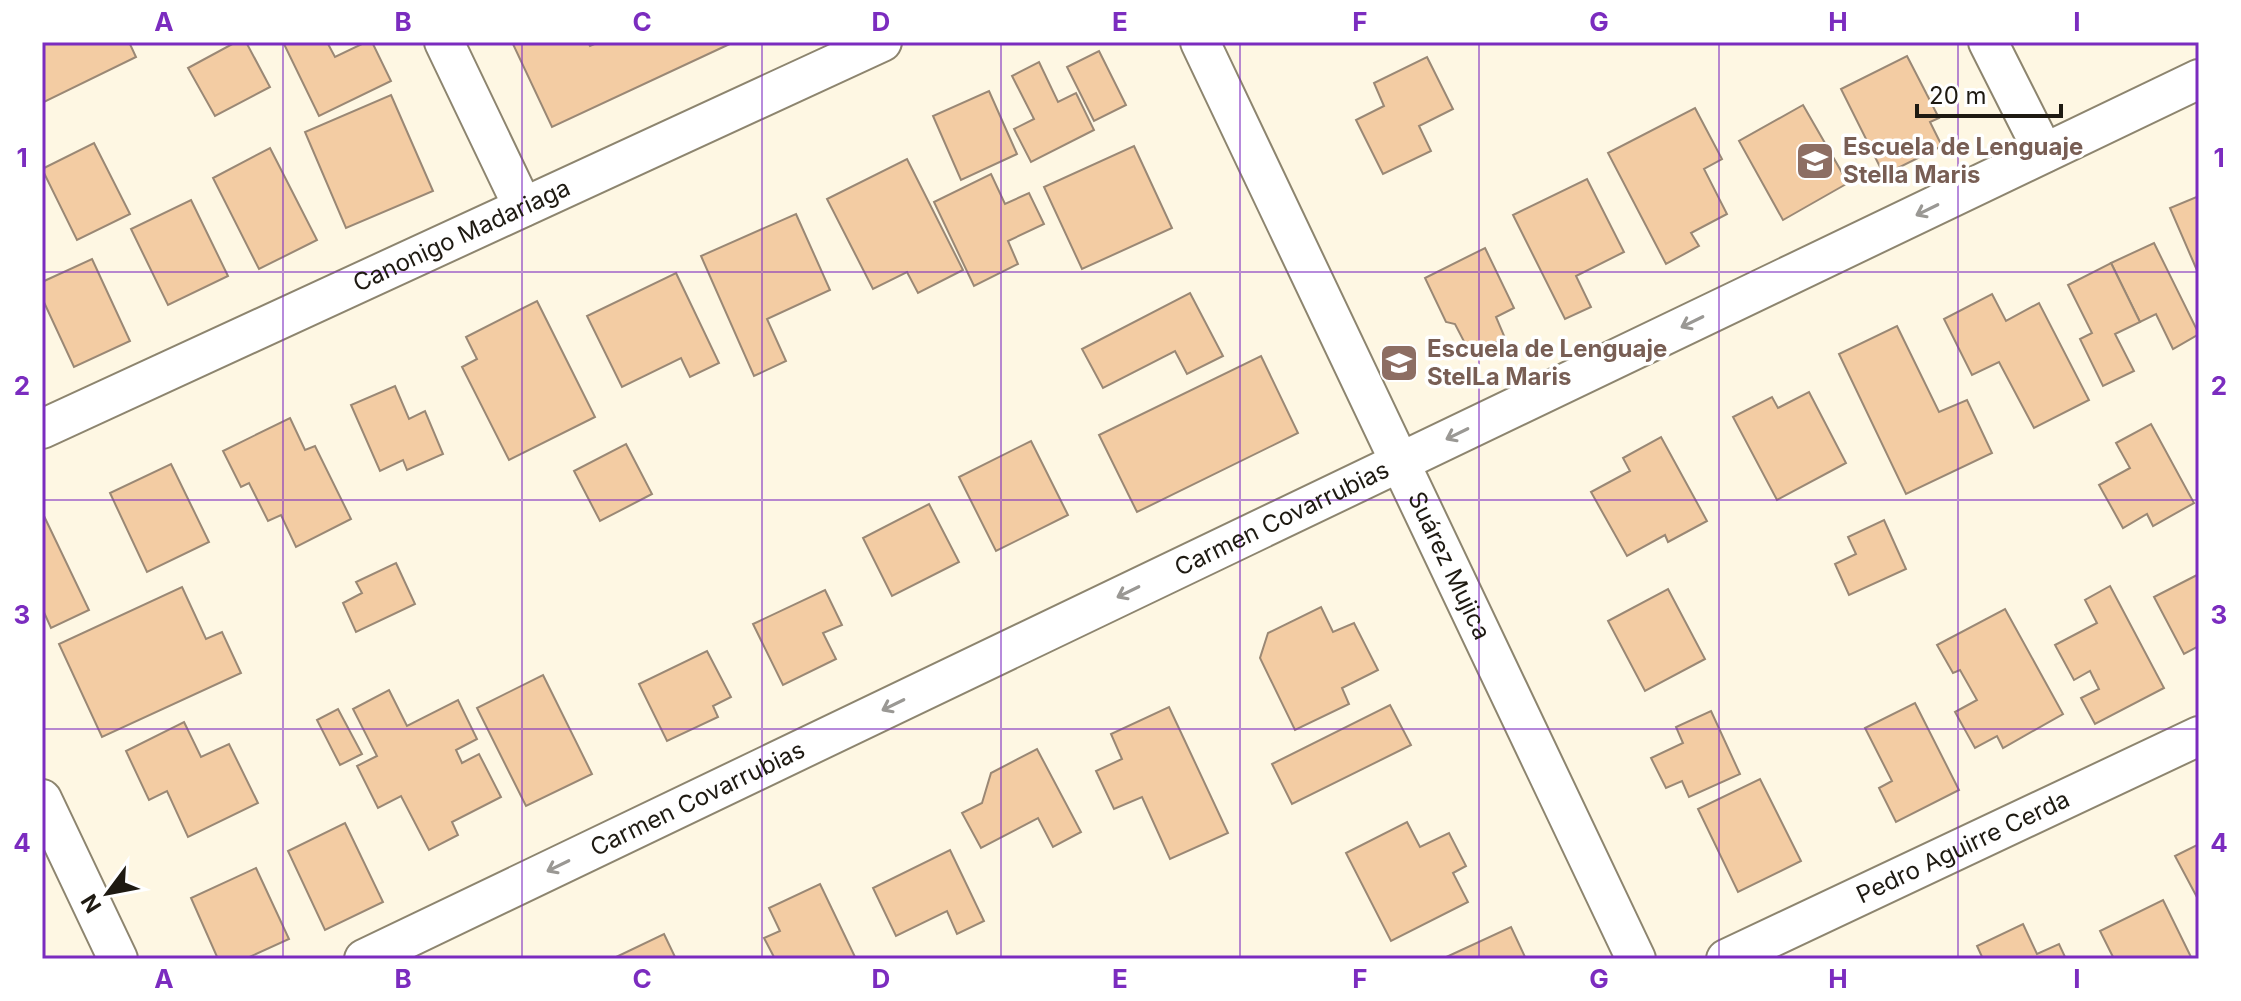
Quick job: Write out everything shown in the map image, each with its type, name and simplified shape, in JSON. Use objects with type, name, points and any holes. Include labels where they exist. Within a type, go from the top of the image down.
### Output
[{"type":"street","points":[[444,42],[523,207]]},
{"type":"street","name":"Canonigo Madariaga","points":[[42,429],[882,42]]},
{"type":"street","name":"Suárez Mujica","points":[[1200,42],[1636,959]]},
{"type":"street","points":[[1988,42],[2044,153]]},
{"type":"street","name":"Carmen Covarrubias","points":[[364,959],[2199,79]]},
{"type":"street","name":"Pedro Aguirre Cerda","points":[[1726,959],[2199,736]]},
{"type":"street","points":[[42,799],[118,959]]},
{"type":"building","points":[[42,42],[129,42],[136,57],[42,103]]},
{"type":"building","points":[[236,42],[246,42],[270,87],[215,116],[188,68]]},
{"type":"building","points":[[283,42],[327,42],[335,57],[372,42],[391,81],[319,116]]},
{"type":"building","points":[[512,42],[588,42],[590,46],[599,42],[734,42],[552,127]]},
{"type":"building","points":[[1099,51],[1126,105],[1094,121],[1067,67]]},
{"type":"building","points":[[1907,56],[1939,118],[1930,122],[1942,146],[1884,175],[1841,89]]},
{"type":"building","points":[[1427,57],[1453,109],[1419,126],[1431,151],[1383,174],[1356,120],[1384,106],[1374,83]]},
{"type":"building","points":[[1039,62],[1058,102],[1076,93],[1094,130],[1031,162],[1014,129],[1034,119],[1012,76]]},
{"type":"building","points":[[989,91],[1017,154],[961,180],[933,116]]},
{"type":"building","points":[[391,95],[433,191],[346,228],[305,132]]},
{"type":"building","points":[[1803,105],[1848,183],[1783,220],[1739,141]]},
{"type":"building","points":[[1695,108],[1722,159],[1704,169],[1727,214],[1691,233],[1699,246],[1666,264],[1608,153]]},
{"type":"building","points":[[94,143],[130,214],[77,240],[42,169]]},
{"type":"building","points":[[1134,146],[1172,228],[1082,269],[1044,187]]},
{"type":"building","points":[[270,148],[317,240],[259,269],[213,178]]},
{"type":"building","points":[[907,159],[963,270],[918,293],[907,272],[873,289],[827,199]]},
{"type":"building","points":[[991,174],[1005,204],[1029,193],[1044,224],[1008,241],[1018,264],[974,286],[934,202]]},
{"type":"building","points":[[1587,179],[1624,252],[1576,276],[1591,307],[1565,319],[1513,215]]},
{"type":"building","points":[[2199,196],[2199,275],[2170,208]]},
{"type":"building","points":[[191,200],[228,276],[168,305],[131,229]]},
{"type":"building","points":[[796,214],[830,290],[767,319],[786,361],[754,376],[701,256]]},
{"type":"building","points":[[2154,243],[2199,334],[2173,349],[2156,314],[2140,322],[2111,263]]},
{"type":"building","points":[[1485,248],[1514,308],[1496,317],[1505,338],[1471,355],[1455,324],[1446,322],[1425,278]]},
{"type":"building","points":[[92,259],[130,341],[74,367],[42,298],[42,282]]},
{"type":"building","points":[[2111,263],[2140,322],[2115,334],[2134,371],[2103,386],[2080,339],[2092,333],[2068,285]]},
{"type":"building","points":[[676,273],[719,363],[690,377],[681,358],[622,387],[587,316]]},
{"type":"building","points":[[1190,293],[1223,356],[1187,374],[1175,351],[1103,388],[1082,349]]},
{"type":"building","points":[[1992,294],[2006,321],[2039,303],[2089,400],[2034,428],[1999,362],[1972,375],[1944,319]]},
{"type":"building","points":[[537,301],[595,417],[509,460],[462,367],[477,359],[466,337]]},
{"type":"building","points":[[1897,326],[1939,412],[1967,400],[1992,453],[1906,494],[1839,354]]},
{"type":"building","points":[[1261,356],[1298,433],[1137,512],[1099,435]]},
{"type":"building","points":[[395,386],[409,419],[425,411],[443,454],[407,470],[403,460],[380,471],[351,405]]},
{"type":"building","points":[[1809,392],[1846,463],[1777,500],[1733,417],[1772,397],[1778,408]]},
{"type":"building","points":[[290,418],[305,450],[315,446],[351,519],[296,547],[281,515],[268,521],[249,483],[241,487],[223,451]]},
{"type":"building","points":[[2151,424],[2194,503],[2153,526],[2147,514],[2123,528],[2099,485],[2130,468],[2116,443]]},
{"type":"building","points":[[1661,437],[1707,521],[1668,542],[1665,535],[1627,556],[1591,492],[1630,471],[1623,458]]},
{"type":"building","points":[[1031,441],[1068,515],[996,551],[959,477]]},
{"type":"building","points":[[626,444],[652,494],[600,521],[574,471]]},
{"type":"building","points":[[171,464],[209,542],[147,572],[110,493]]},
{"type":"building","points":[[929,504],[959,562],[892,596],[863,538]]},
{"type":"building","points":[[44,516],[89,610],[51,628],[42,608]]},
{"type":"building","points":[[1884,520],[1906,569],[1849,595],[1835,564],[1856,554],[1848,537]]},
{"type":"building","points":[[396,563],[415,604],[356,632],[343,603],[362,593],[356,582]]},
{"type":"building","points":[[2199,574],[2199,646],[2184,654],[2154,597]]},
{"type":"building","points":[[2110,586],[2164,688],[2095,724],[2081,698],[2099,689],[2090,671],[2074,680],[2055,645],[2097,623],[2085,600]]},
{"type":"building","points":[[182,587],[206,639],[222,632],[241,673],[102,737],[59,644]]},
{"type":"building","points":[[1668,589],[1705,659],[1645,691],[1608,621]]},
{"type":"building","points":[[825,590],[842,625],[823,633],[836,659],[783,685],[753,624]]},
{"type":"building","points":[[1321,607],[1333,632],[1354,623],[1378,670],[1342,688],[1349,704],[1295,730],[1260,658],[1268,633]]},
{"type":"building","points":[[2005,609],[2063,714],[2003,748],[1997,736],[1975,748],[1955,712],[1977,700],[1960,670],[1953,673],[1937,645]]},
{"type":"building","points":[[707,651],[731,697],[713,706],[718,717],[667,741],[639,684]]},
{"type":"building","points":[[543,675],[592,774],[526,806],[477,708]]},
{"type":"building","points":[[389,690],[407,726],[458,700],[477,739],[456,750],[462,763],[479,754],[501,797],[452,822],[458,835],[429,850],[401,796],[378,808],[357,766],[377,756],[353,709]]},
{"type":"building","points":[[1915,703],[1959,790],[1896,822],[1879,788],[1892,781],[1865,728]]},
{"type":"building","points":[[1390,705],[1411,745],[1292,804],[1272,764]]},
{"type":"building","points":[[1169,707],[1228,833],[1170,859],[1142,797],[1114,809],[1096,771],[1122,759],[1111,734]]},
{"type":"building","points":[[338,709],[362,754],[340,765],[317,720]]},
{"type":"building","points":[[1711,711],[1740,774],[1689,797],[1682,781],[1666,788],[1651,758],[1683,743],[1676,727]]},
{"type":"building","points":[[184,722],[201,757],[229,744],[258,803],[188,837],[167,791],[149,800],[126,751]]},
{"type":"building","points":[[1037,749],[1081,832],[1053,847],[1038,818],[981,848],[962,813],[982,803],[991,773]]},
{"type":"building","points":[[1760,779],[1801,861],[1738,892],[1698,809]]},
{"type":"building","points":[[1407,822],[1420,847],[1449,833],[1466,866],[1453,873],[1468,902],[1391,941],[1346,853]]},
{"type":"building","points":[[345,823],[383,902],[325,930],[288,851]]},
{"type":"building","points":[[2199,844],[2199,901],[2175,856]]},
{"type":"building","points":[[950,850],[984,921],[957,934],[947,911],[896,936],[873,888]]},
{"type":"building","points":[[256,868],[289,939],[245,959],[218,959],[191,898]]},
{"type":"building","points":[[820,884],[856,959],[775,959],[764,938],[780,931],[769,908]]},
{"type":"building","points":[[2163,900],[2192,959],[2114,959],[2100,931]]},
{"type":"building","points":[[2023,924],[2037,954],[2059,944],[2066,959],[1983,959],[1977,946]]},
{"type":"building","points":[[1511,927],[1526,959],[1442,959]]},
{"type":"building","points":[[664,934],[676,959],[612,959]]},
{"type":"place","name":"Escuela de Lenguaje Stella Maris","points":[[1815,161]]},
{"type":"place","name":"Escuela de Lenguaje StelLa Maris","points":[[1399,363]]}]
